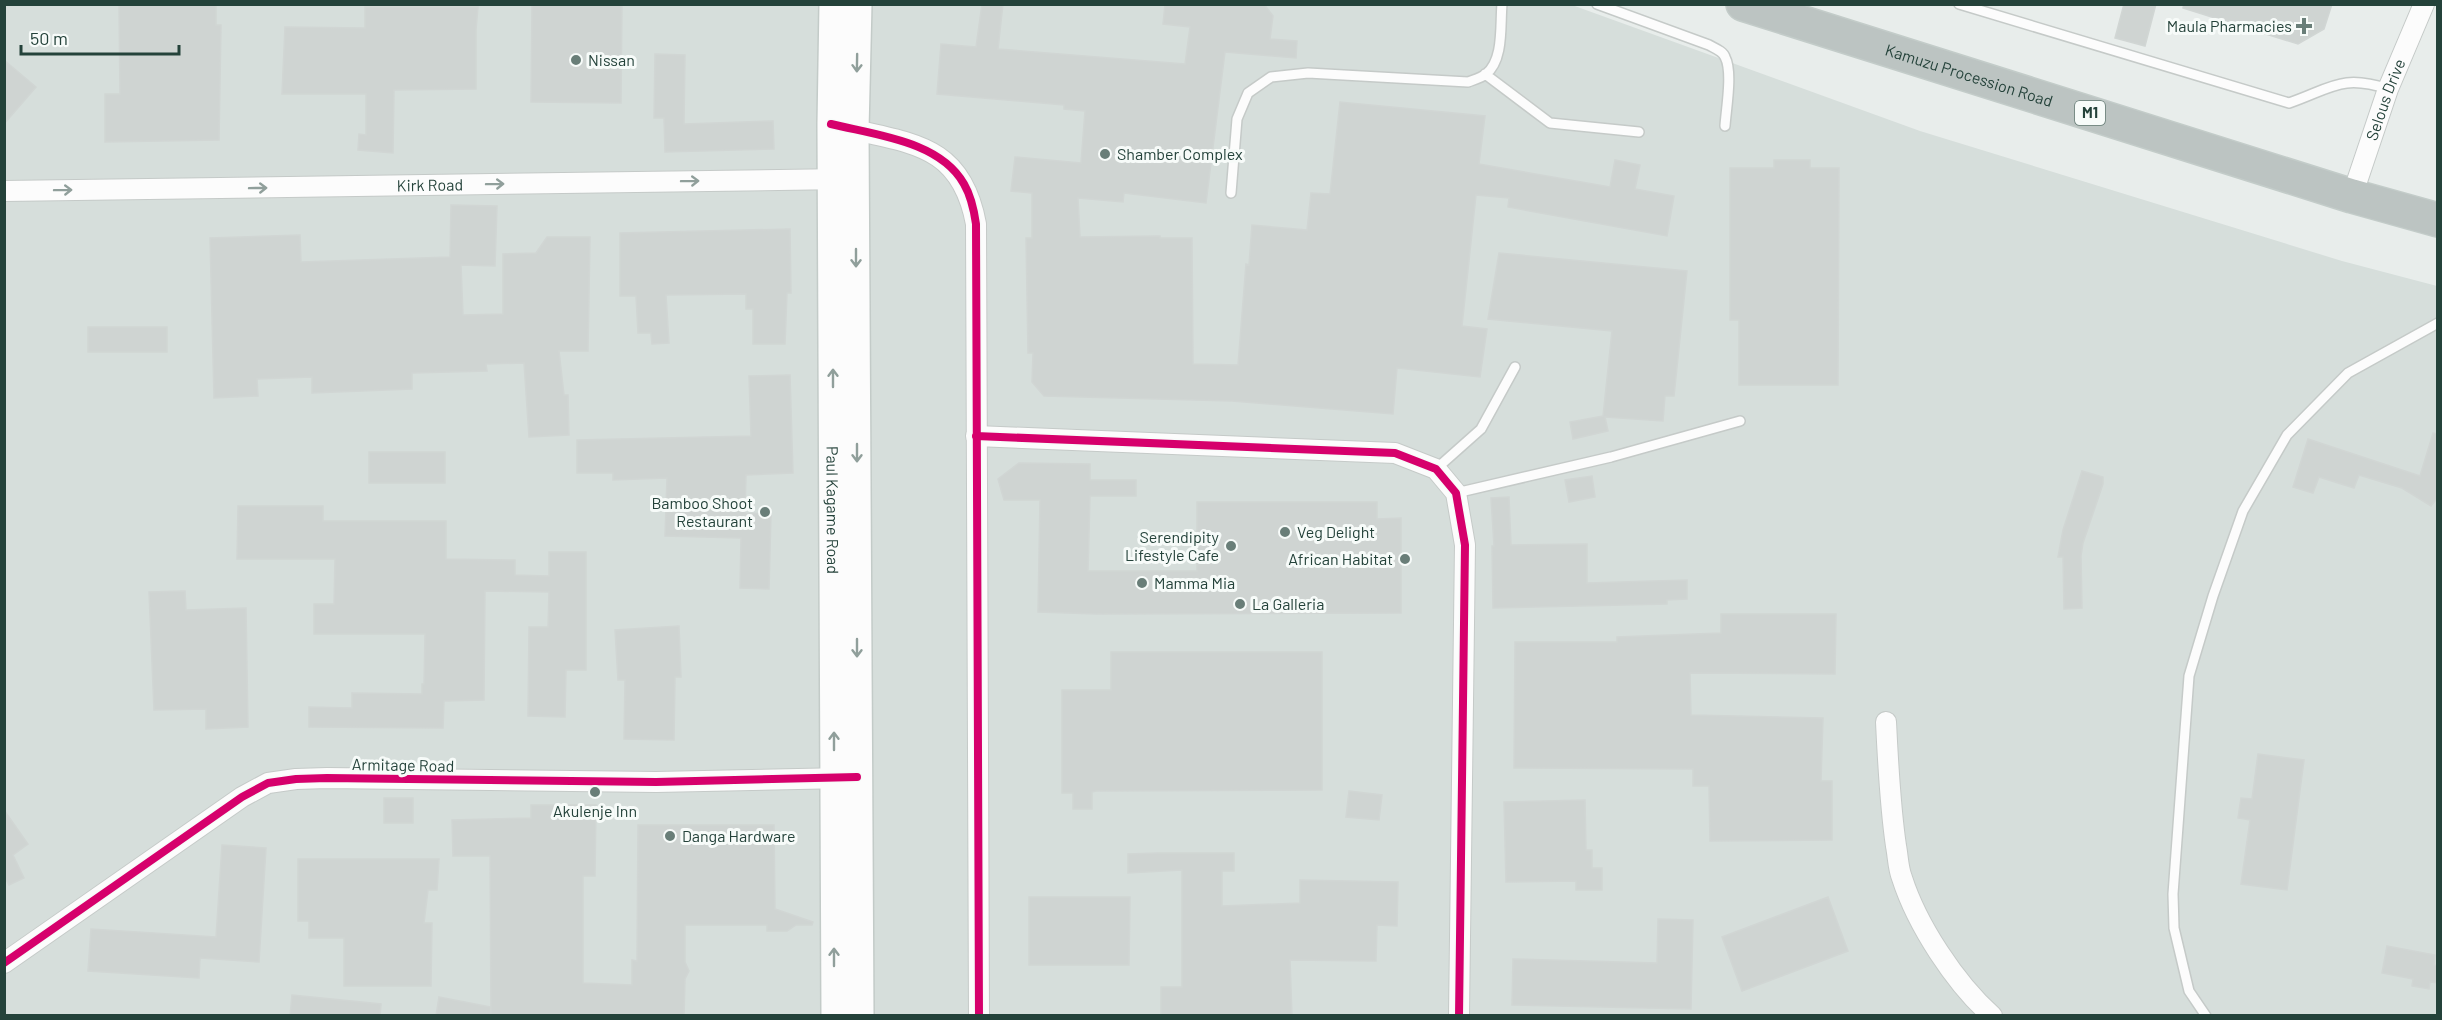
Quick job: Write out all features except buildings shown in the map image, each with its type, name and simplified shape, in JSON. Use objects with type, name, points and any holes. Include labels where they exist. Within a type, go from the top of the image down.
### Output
[{"type":"highway","name":"Kamuzu Procession Road","points":[[1743,4],[2352,196],[2438,220]]},
{"type":"main road","name":"Paul Kagame Road","points":[[833,4],[843,127],[844,179],[845,778],[835,1016]]},
{"type":"main road","points":[[843,127],[858,4]]},
{"type":"main road","points":[[845,778],[860,1016]]},
{"type":"street","name":"Selous Drive","points":[[2352,196],[2388,89],[2424,4]]},
{"type":"street","points":[[843,127],[921,147],[942,159],[956,171],[972,201],[978,250],[976,436],[979,1016]]},
{"type":"street","name":"Kirk Road","points":[[4,191],[844,179]]},
{"type":"street","points":[[976,436],[1395,453],[1436,469],[1456,493],[1465,545],[1459,1016]]},
{"type":"street","points":[[1886,722],[1891,814],[1901,877],[1926,931],[1950,970],[1992,1016]]},
{"type":"street","name":"Armitage Road","points":[[4,963],[242,797],[268,783],[296,778],[656,782],[845,778]]},
{"type":"lane","points":[[1231,193],[1237,119],[1248,93],[1271,77],[1308,73],[1468,82],[1485,74],[1494,64],[1499,43],[1502,4]]},
{"type":"lane","points":[[1597,4],[1709,45],[1721,52],[1725,56],[1728,73],[1725,126]]},
{"type":"lane","points":[[1959,4],[2289,103],[2341,82],[2366,82],[2388,89]]},
{"type":"lane","points":[[1485,74],[1550,123],[1640,132]]},
{"type":"lane","points":[[2206,1016],[2189,991],[2174,928],[2173,894],[2189,676],[2213,596],[2243,511],[2287,435],[2348,374],[2438,323]]},
{"type":"lane","points":[[1436,469],[1481,429],[1515,367]]},
{"type":"lane","points":[[1456,493],[1611,457],[1740,421]]},
{"type":"shaded area","points":[[5,5],[1572,5],[1920,131],[2342,261],[2437,286],[2437,1015],[5,1016]]},
{"type":"cycle path","points":[[831,124],[886,136],[923,149],[939,158],[964,184],[976,224],[979,1016]]},
{"type":"cycle path","points":[[976,436],[1395,453],[1436,469],[1456,493],[1465,545],[1459,1016]]},
{"type":"cycle path","points":[[4,963],[242,797],[268,783],[327,778],[656,782],[857,777]]},
{"type":"place","name":"Maula Pharmacies","points":[[2304,26]]},
{"type":"place","name":"Nissan","points":[[576,60]]},
{"type":"place","name":"Shamber Complex","points":[[1105,154]]},
{"type":"place","name":"Bamboo Shoot Restaurant","points":[[765,512]]},
{"type":"place","name":"Veg Delight","points":[[1285,532]]},
{"type":"place","name":"Serendipity Lifestyle Cafe","points":[[1231,546]]},
{"type":"place","name":"African Habitat","points":[[1405,559]]},
{"type":"place","name":"Mamma Mia","points":[[1142,583]]},
{"type":"place","name":"La Galleria","points":[[1240,604]]},
{"type":"place","name":"Akulenje Inn","points":[[595,792]]},
{"type":"place","name":"Danga Hardware","points":[[670,836]]}]
